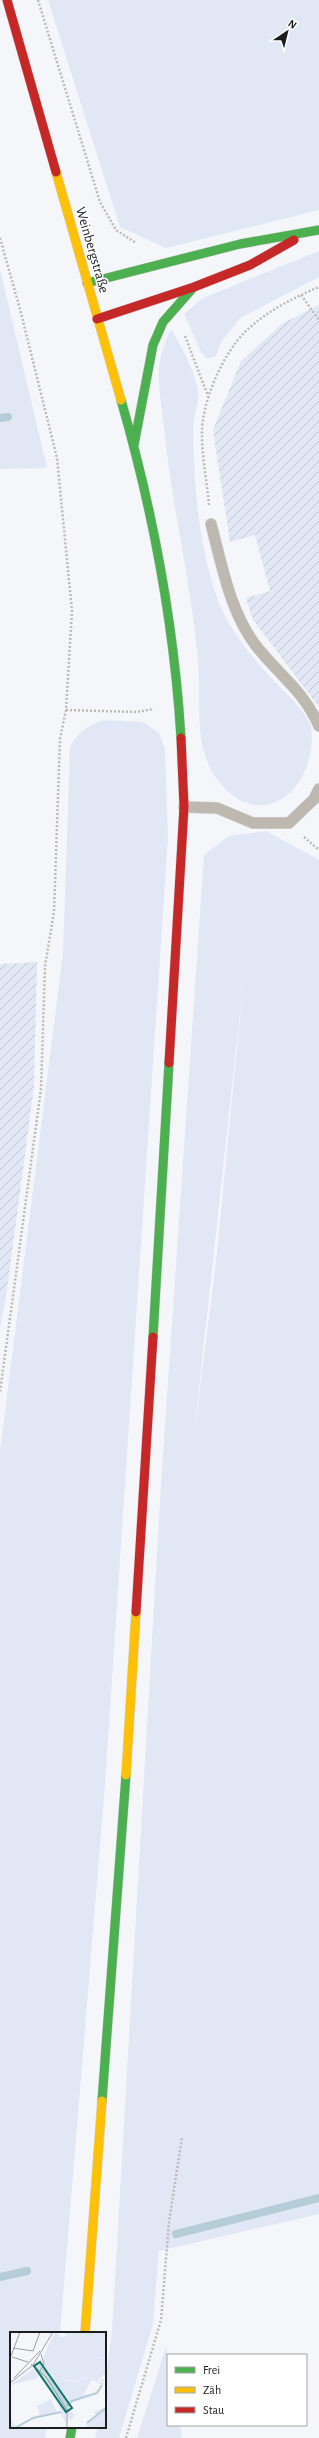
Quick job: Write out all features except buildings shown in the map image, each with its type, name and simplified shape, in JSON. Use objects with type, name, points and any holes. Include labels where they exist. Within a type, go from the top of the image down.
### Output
[{"type":"main road","name":"Weinbergstraße","points":[[7,0],[134,445],[149,509],[171,624],[180,705],[184,807],[130,1716],[84,2332]]},
{"type":"main road","points":[[87,283],[240,244],[305,234],[319,230]]},
{"type":"main road","points":[[97,319],[194,287],[250,265],[305,234]]},
{"type":"main road","points":[[134,445],[153,345],[163,322],[194,287]]},
{"type":"main road","points":[[70,2438],[72,2428]]},
{"type":"lane","points":[[211,524],[230,592],[241,619],[257,646],[310,706],[319,726]]},
{"type":"lane","points":[[184,807],[217,808],[253,823],[290,823],[314,799],[319,789]]},
{"type":"path","points":[[38,0],[100,202],[116,230],[140,245]]},
{"type":"path","points":[[0,238],[20,309],[57,458],[72,611],[66,710],[60,739],[54,912],[45,966],[41,1089],[0,1392]]},
{"type":"path","points":[[211,524],[202,434],[208,396],[223,363],[246,332],[269,313],[301,295],[319,287]]},
{"type":"path","points":[[301,295],[319,320]]},
{"type":"path","points":[[66,710],[136,712],[180,705]]},
{"type":"path","points":[[126,2438],[161,2320],[169,2222],[182,2137]]},
{"type":"shaded area","points":[[48,0],[319,0],[319,210],[166,248],[120,227]]},
{"type":"shaded area","points":[[319,251],[319,277],[240,318],[221,342],[216,356],[207,359],[201,352],[184,314],[203,298]]},
{"type":"shaded area","points":[[0,269],[47,468],[0,469]]},
{"type":"shaded area","points":[[319,305],[319,707],[253,620],[246,598],[270,591],[255,535],[230,542],[213,430],[241,361],[283,323]]},
{"type":"shaded area","points":[[171,329],[189,362],[198,390],[198,401],[194,419],[193,434],[196,495],[207,565],[217,598],[234,632],[241,642],[265,672],[299,707],[308,719],[311,726],[311,749],[306,769],[296,786],[283,798],[267,805],[251,804],[233,796],[217,779],[210,768],[202,743],[199,716],[199,676],[193,613],[172,490],[160,391],[160,358]]},
{"type":"shaded area","points":[[104,720],[143,722],[159,733],[165,749],[168,837],[105,1785],[60,2332],[10,2332],[10,2428],[47,2428],[45,2438],[0,2438],[0,1451],[63,953],[70,747],[80,733],[93,724]]},
{"type":"shaded area","points":[[266,831],[319,860],[319,2214],[159,2251],[153,2324],[119,2438],[95,2438],[98,2428],[106,2428],[106,2376],[112,2331],[161,1484],[204,855],[229,836]],"holes":[[[245,966],[216,1263],[194,1435]]]},
{"type":"shaded area","points":[[37,962],[34,1086],[7,1290],[0,1290],[0,964]]},
{"type":"shaded area","points":[[0,1290],[7,1290],[0,1329]]},
{"type":"shaded area","points":[[166,2347],[167,2426],[180,2426],[182,2438],[137,2438]]},
{"type":"waterway","points":[[0,418],[8,417]]},
{"type":"waterway","points":[[176,2234],[319,2198]]},
{"type":"waterway","points":[[0,2277],[27,2271]]},
{"type":"traffic: fast","points":[[87,283],[240,244],[319,230]]},
{"type":"traffic: fast","points":[[134,445],[153,345],[163,322],[192,289]]},
{"type":"traffic: fast","points":[[121,400],[143,483],[160,568],[173,652],[181,738]]},
{"type":"traffic: fast","points":[[153,1337],[169,1063]]},
{"type":"traffic: fast","points":[[102,2101],[126,1775]]},
{"type":"traffic: fast","points":[[70,2438],[72,2428]]},
{"type":"traffic: slow","points":[[56,172],[121,400]]},
{"type":"traffic: slow","points":[[126,1775],[136,1612]]},
{"type":"traffic: slow","points":[[85,2332],[102,2101]]},
{"type":"traffic: jam","points":[[7,0],[56,172]]},
{"type":"traffic: jam","points":[[97,319],[194,287],[250,265],[294,240]]},
{"type":"traffic: jam","points":[[169,1063],[184,807],[181,738]]},
{"type":"traffic: jam","points":[[136,1612],[153,1337]]}]
